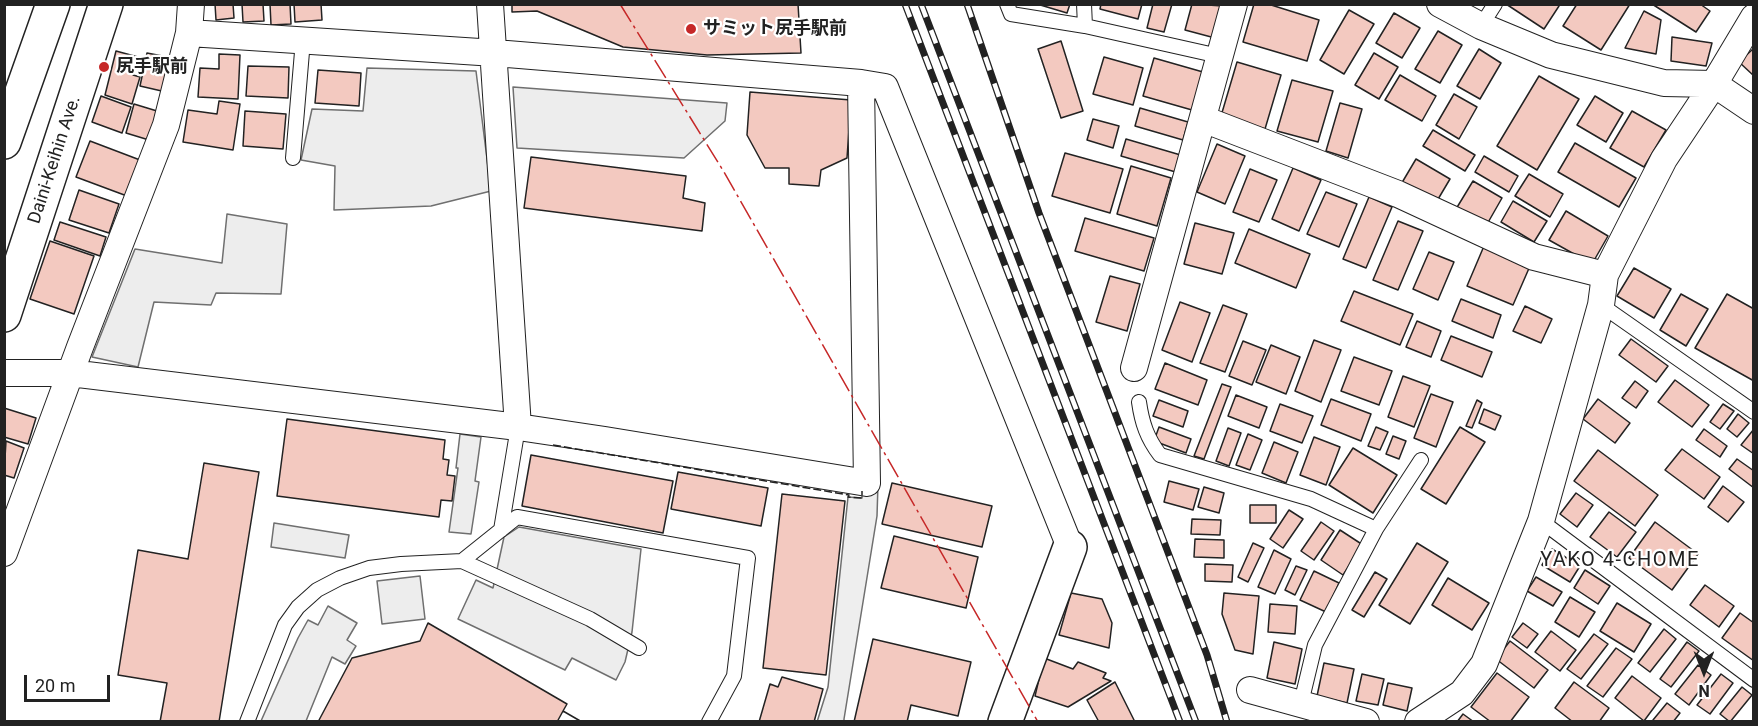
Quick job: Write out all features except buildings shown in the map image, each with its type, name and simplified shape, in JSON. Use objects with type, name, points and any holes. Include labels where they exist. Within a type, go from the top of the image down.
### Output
[{"type":"main road","points":[[4,142],[53,4]]},
{"type":"main road","name":"Daini-Keihin Ave.","points":[[4,315],[106,4]]},
{"type":"main road","points":[[1005,722],[1070,547]]},
{"type":"street","points":[[4,553],[70,373],[166,125],[189,33],[191,4]]},
{"type":"street","points":[[490,4],[518,427]]},
{"type":"street","points":[[1134,368],[1234,4]]},
{"type":"street","points":[[1440,4],[1488,15],[1551,55],[1664,83],[1714,84],[1754,111]]},
{"type":"street","points":[[1418,722],[1462,693],[1484,664],[1541,521],[1601,305],[1605,275],[1664,159],[1714,84],[1754,17]]},
{"type":"street","points":[[189,33],[495,53],[861,83],[885,87],[1070,547]]},
{"type":"street","points":[[4,373],[70,373],[518,427],[867,483],[861,83]]},
{"type":"street","points":[[1203,119],[1398,194],[1534,257],[1605,275]]},
{"type":"street","points":[[1250,690],[1366,722]]},
{"type":"lane","points":[[1007,4],[1011,14],[1085,26],[1219,56]]},
{"type":"lane","points":[[1084,4],[1085,26]]},
{"type":"lane","points":[[293,158],[303,40]]},
{"type":"lane","points":[[1601,305],[1754,412]]},
{"type":"lane","points":[[1139,402],[1143,426],[1160,455],[1311,499],[1376,529]]},
{"type":"lane","points":[[501,530],[518,427]]},
{"type":"lane","points":[[1301,703],[1315,645],[1376,529],[1421,460]]},
{"type":"lane","points":[[462,561],[517,517],[748,558],[734,676],[709,722]]},
{"type":"lane","points":[[1541,521],[1754,680]]},
{"type":"lane","points":[[247,722],[285,625],[298,607],[317,590],[339,578],[369,568],[462,561],[590,619],[639,648]]},
{"type":"shaded area","points":[[367,68],[476,71],[491,191],[431,206],[334,210],[335,166],[301,160],[312,109],[363,111]]},
{"type":"shaded area","points":[[513,87],[727,103],[725,121],[684,158],[517,148]]},
{"type":"shaded area","points":[[227,214],[287,224],[281,294],[216,293],[211,305],[154,302],[138,367],[92,357],[135,249],[222,263]]},
{"type":"shaded area","points":[[460,434],[481,437],[475,481],[479,482],[471,534],[449,532],[458,468],[456,468]]},
{"type":"shaded area","points":[[878,484],[877,516],[844,721],[817,722],[828,687],[848,497],[862,498],[862,490]]},
{"type":"shaded area","points":[[274,523],[349,535],[345,558],[271,547]]},
{"type":"shaded area","points":[[519,527],[641,549],[632,632],[625,662],[616,680],[572,658],[565,670],[458,619],[476,580],[493,588],[504,537]]},
{"type":"shaded area","points":[[420,576],[425,619],[382,624],[377,581]]},
{"type":"shaded area","points":[[328,606],[357,623],[347,640],[356,646],[345,664],[332,657],[306,721],[261,721],[308,620],[318,625]]},
{"type":"railway","points":[[905,4],[1180,722]]},
{"type":"railway","points":[[921,4],[1196,722]]},
{"type":"railway","points":[[967,4],[1039,213],[1207,655],[1227,722]]},
{"type":"fence","points":[[553,445],[849,495],[848,497],[862,498],[862,491]]},
{"type":"power","points":[[620,4],[724,172],[1038,722]]},
{"type":"place","name":"サミット尻手駅前","points":[[691,29]]},
{"type":"place","name":"尻手駅前","points":[[104,67]]},
{"type":"district","name":"YAKO 4-CHOME","points":[[1620,561]]}]
